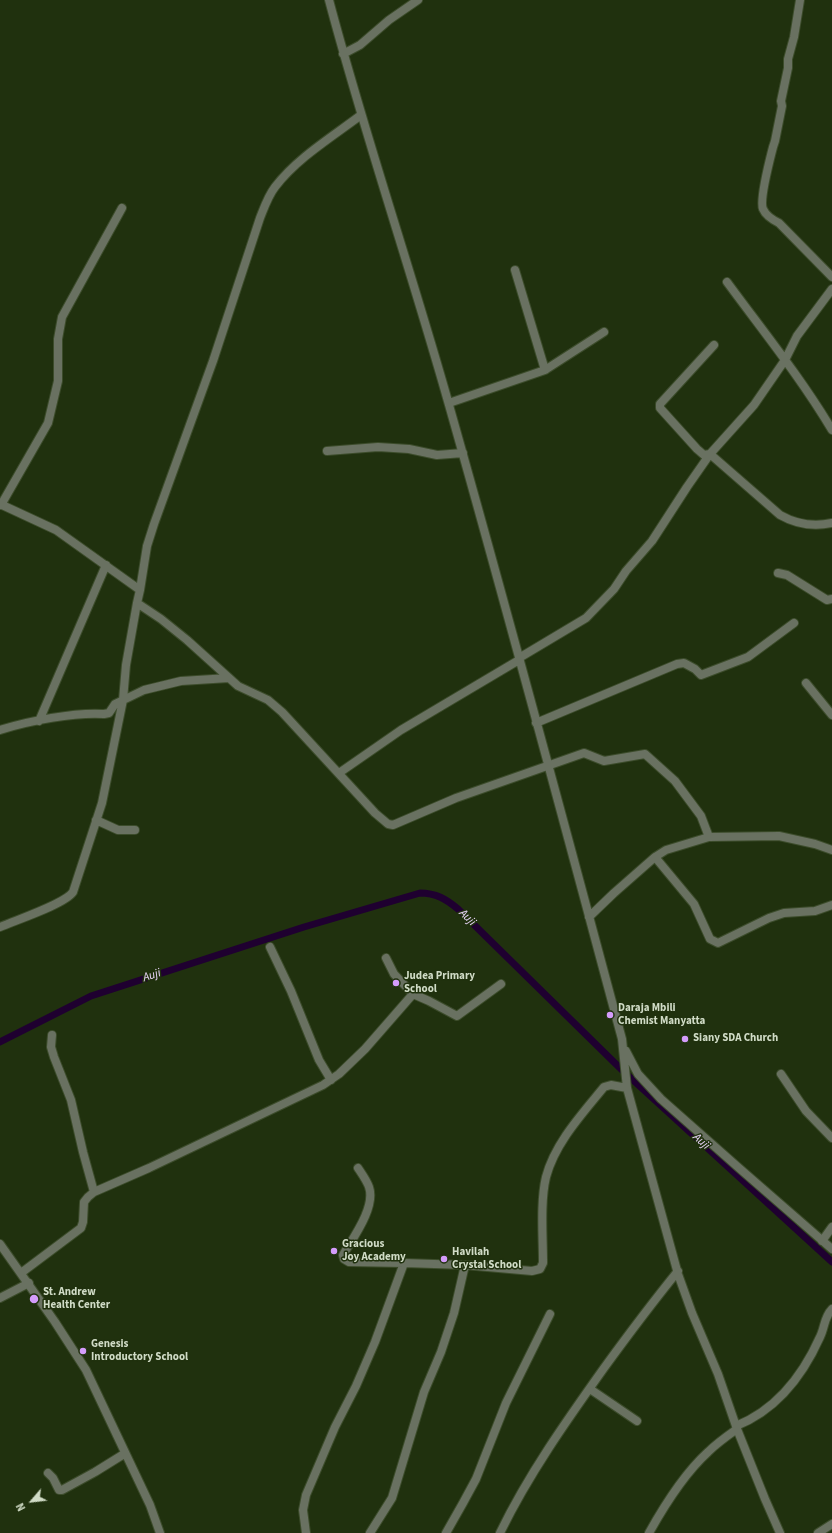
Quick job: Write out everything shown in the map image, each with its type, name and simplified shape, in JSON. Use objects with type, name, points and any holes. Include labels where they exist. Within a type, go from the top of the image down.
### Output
[{"type":"street","points":[[329,0],[361,115],[463,453],[623,1047],[626,1064],[627,1086],[678,1271],[692,1313],[718,1374],[765,1499],[780,1533]]},
{"type":"street","points":[[343,54],[360,45],[389,20],[418,0]]},
{"type":"street","points":[[800,0],[794,37],[788,59],[788,68],[781,101],[782,106],[763,194],[762,209],[769,218],[779,223],[832,277]]},
{"type":"street","points":[[0,927],[54,905],[71,896],[80,874],[102,803],[123,700],[126,666],[147,546],[213,361],[260,218],[275,187],[292,169],[361,115]]},
{"type":"street","points":[[122,208],[62,317],[58,339],[58,381],[48,423],[0,505],[56,530],[140,590]]},
{"type":"street","points":[[515,270],[545,370]]},
{"type":"street","points":[[726,282],[785,360],[832,430]]},
{"type":"street","points":[[339,773],[401,730],[586,618],[604,600],[652,541],[710,454],[754,405],[785,360],[797,336],[832,289]]},
{"type":"street","points":[[449,403],[545,370],[604,332]]},
{"type":"street","points":[[710,454],[704,455],[697,449],[660,408],[660,404],[714,346]]},
{"type":"street","points":[[327,451],[378,447],[409,449],[437,455],[463,453]]},
{"type":"street","points":[[710,454],[780,515],[793,521],[815,526],[832,523]]},
{"type":"street","points":[[39,721],[106,565]]},
{"type":"street","points":[[778,573],[787,575],[827,600],[832,599]]},
{"type":"street","points":[[137,602],[187,640],[238,686],[268,700],[282,712],[382,820],[388,824],[393,825],[456,798],[584,753],[604,761],[645,754],[675,781],[701,816],[709,837]]},
{"type":"street","points":[[536,723],[677,664],[684,663],[695,669],[701,675],[748,657],[794,623]]},
{"type":"street","points":[[0,730],[39,721],[76,715],[109,713],[115,704],[144,690],[162,685],[181,681],[229,678]]},
{"type":"street","points":[[806,683],[832,714]]},
{"type":"street","points":[[96,820],[118,830],[135,830]]},
{"type":"street","points":[[589,918],[614,893],[655,857],[666,850],[709,837],[779,836],[815,844],[832,850]]},
{"type":"street","points":[[655,857],[694,904],[710,939],[718,943],[769,918],[784,913],[815,911],[832,905]]},
{"type":"street","points":[[270,946],[291,991],[319,1060],[331,1080]]},
{"type":"street","points":[[386,958],[394,974],[412,994],[457,1016],[501,984]]},
{"type":"street","points":[[21,1273],[83,1226],[84,1202],[94,1192],[149,1168],[323,1085],[339,1074],[365,1048],[412,994]]},
{"type":"street","points":[[52,1035],[51,1047],[71,1100],[94,1192]]},
{"type":"street","points":[[623,1047],[638,1074],[656,1094],[832,1249]]},
{"type":"street","points":[[781,1074],[806,1111],[832,1138]]},
{"type":"street","points":[[358,1168],[369,1186],[370,1195],[363,1220],[343,1255],[344,1259],[349,1262],[465,1265],[532,1271],[540,1269],[543,1263],[543,1201],[546,1179],[552,1161],[572,1127],[604,1087],[611,1085],[627,1086]]},
{"type":"street","points":[[822,1241],[832,1227]]},
{"type":"street","points":[[0,1244],[29,1283],[86,1370],[124,1454],[150,1505],[160,1533]]},
{"type":"street","points":[[306,1533],[303,1510],[306,1495],[335,1427],[356,1386],[375,1342],[404,1263]]},
{"type":"street","points":[[370,1533],[392,1498],[424,1392],[441,1352],[454,1313],[465,1265]]},
{"type":"street","points":[[500,1533],[515,1503],[566,1421],[651,1303],[678,1271]]},
{"type":"street","points":[[0,1298],[29,1283]]},
{"type":"street","points":[[648,1533],[659,1515],[700,1460],[737,1427],[759,1414],[784,1393],[796,1379],[805,1367],[822,1335],[824,1321],[832,1309]]},
{"type":"street","points":[[446,1533],[476,1479],[506,1403],[550,1314]]},
{"type":"street","points":[[590,1388],[637,1421]]},
{"type":"street","points":[[48,1473],[53,1478],[59,1490],[62,1490],[124,1454]]},
{"type":"street","points":[[818,1533],[832,1524]]},
{"type":"waterway","name":"Auji","points":[[0,1042],[91,996],[304,927],[420,893],[436,895],[458,909],[622,1070],[832,1262]]},
{"type":"place","name":"Judea Primary School","points":[[396,983]]},
{"type":"place","name":"Daraja Mbili Chemist Manyatta","points":[[610,1015]]},
{"type":"place","name":"Siany SDA Church","points":[[685,1039]]},
{"type":"place","name":"Gracious Joy Academy","points":[[334,1251]]},
{"type":"place","name":"Havilah Crystal School","points":[[444,1259]]},
{"type":"place","name":"St. Andrew Health Center","points":[[34,1299]]},
{"type":"place","name":"Genesis Introductory School","points":[[83,1351]]}]
